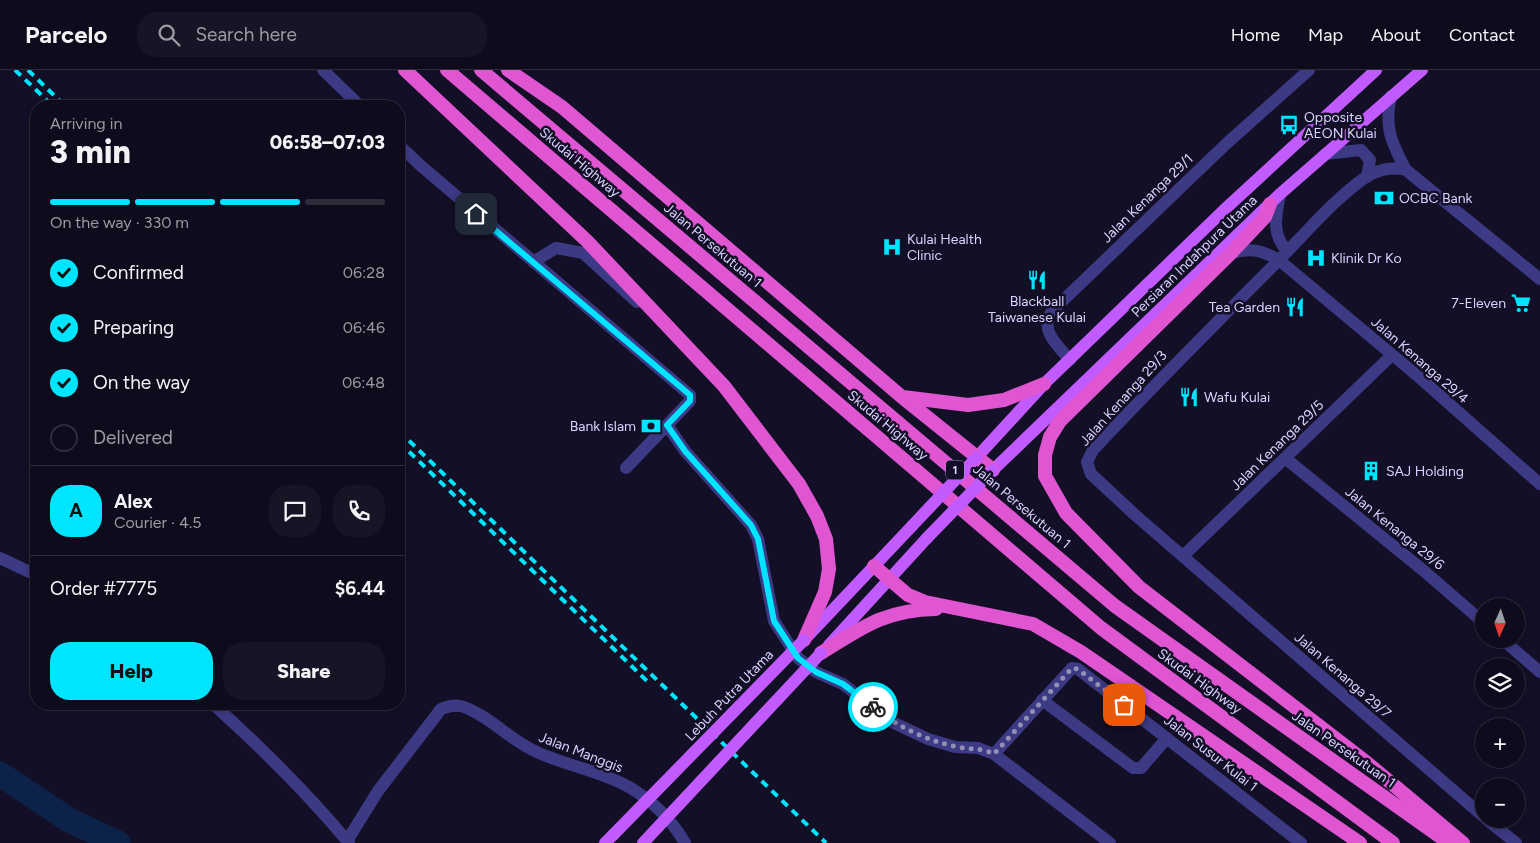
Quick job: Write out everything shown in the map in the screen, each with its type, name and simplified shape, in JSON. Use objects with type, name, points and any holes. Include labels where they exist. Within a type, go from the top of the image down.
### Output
[{"type":"highway","points":[[405,70],[587,241],[724,386],[798,484],[817,516],[826,539],[829,569],[825,592],[804,640]]},
{"type":"highway","name":"Skudai Highway","points":[[447,70],[1101,628],[1393,843]]},
{"type":"highway","name":"Jalan Persekutuan 1","points":[[481,70],[1115,606],[1449,843]]},
{"type":"highway","points":[[508,70],[562,107],[902,397],[993,470]]},
{"type":"highway","points":[[1270,204],[1265,217],[1230,254],[1060,421],[1050,437],[1045,455],[1045,476],[1066,513],[1139,587],[1366,762],[1463,843]]},
{"type":"highway","points":[[902,397],[968,405],[1004,400],[1044,384]]},
{"type":"highway","points":[[874,566],[889,581],[908,595],[925,602],[1033,624],[1080,652],[1360,843]]},
{"type":"highway","points":[[821,653],[871,622],[911,610],[960,609]]},
{"type":"main road","name":"Persiaran Indahpura Utama","points":[[977,457],[1044,384],[1224,210],[1376,70]]},
{"type":"main road","name":"Persiaran Indahpura Utama","points":[[993,470],[1280,194],[1422,70]]},
{"type":"main road","name":"Lebuh Putra Utama","points":[[610,839],[804,640],[977,457]]},
{"type":"main road","points":[[643,843],[927,538],[993,470]]},
{"type":"street","points":[[323,70],[354,100]]},
{"type":"street","name":"Jalan Kenanga 29/1","points":[[1070,360],[1048,332],[1047,320],[1053,310],[1226,144],[1309,70]]},
{"type":"street","points":[[1390,96],[1386,116],[1387,128],[1395,150],[1406,170],[1540,279]]},
{"type":"street","points":[[1325,154],[1361,150],[1370,160],[1367,177]]},
{"type":"street","points":[[405,151],[420,166],[690,395],[690,401],[626,468]]},
{"type":"street","points":[[1283,256],[1333,206],[1367,177],[1385,168],[1396,167],[1406,170]]},
{"type":"street","points":[[1280,194],[1276,230],[1283,256]]},
{"type":"street","points":[[533,262],[556,248],[583,253],[682,343]]},
{"type":"street","points":[[1230,254],[1245,248],[1283,256]]},
{"type":"street","name":"Jalan Kenanga 29/4","points":[[1283,256],[1392,355],[1540,484]]},
{"type":"street","name":"Jalan Kenanga 29/3","points":[[1183,556],[1091,474],[1088,462],[1089,456],[1181,356],[1283,256]]},
{"type":"street","name":"Jalan Kenanga 29/5","points":[[1183,556],[1392,355]]},
{"type":"street","points":[[667,425],[685,451],[751,525],[758,539],[774,621],[798,658],[816,672],[843,684],[892,722],[928,739],[956,747],[978,748],[994,754],[1110,843]]},
{"type":"street","name":"Jalan Kenanga 29/6","points":[[1286,458],[1424,570],[1475,615]]},
{"type":"street","name":"Jalan Kenanga 29/7","points":[[1183,556],[1475,809]]},
{"type":"street","points":[[0,558],[30,572]]},
{"type":"street","points":[[1512,648],[1540,672]]},
{"type":"street","name":"Jalan Susur Kulai 1","points":[[1042,700],[1066,672],[1072,668],[1078,669],[1293,840]]},
{"type":"street","points":[[1124,705],[1136,690]]},
{"type":"street","points":[[994,754],[1042,700],[1133,768],[1141,768],[1167,738]]},
{"type":"street","name":"Jalan Manggis","points":[[348,842],[378,791],[441,709],[453,705],[463,707],[476,714],[539,754],[628,786],[653,803],[674,825],[685,843]]},
{"type":"street","points":[[220,710],[269,754],[314,801],[348,842]]},
{"type":"street","name":"Jalan Kenanga 29/7","points":[[1497,828],[1516,843]]},
{"type":"waterway","points":[[0,774],[69,820],[118,843]]},
{"type":"railway","points":[[15,70],[47,100]]},
{"type":"railway","points":[[28,70],[59,100]]},
{"type":"railway","points":[[405,437],[826,843]]},
{"type":"railway","points":[[405,448],[647,681]]},
{"type":"way so far","points":[[873,707],[892,722],[928,739],[956,747],[987,750],[994,754],[1066,672],[1072,668],[1078,669],[1124,705]]},
{"type":"place","name":"Opposite AEON Kulai","points":[[1289,125]]},
{"type":"place","name":"OCBC Bank","points":[[1384,198]]},
{"type":"place","name":"Kulai Health Clinic","points":[[892,247]]},
{"type":"place","name":"Klinik Dr Ko","points":[[1316,258]]},
{"type":"place","name":"Blackball Taiwanese Kulai","points":[[1037,280]]},
{"type":"place","name":"7-Eleven","points":[[1521,303]]},
{"type":"place","name":"Tea Garden","points":[[1295,307]]},
{"type":"place","name":"Wafu Kulai","points":[[1189,397]]},
{"type":"place","name":"Bank Islam","points":[[651,426]]},
{"type":"place","name":"SAJ Holding","points":[[1371,471]]},
{"type":"route","points":[[476,214],[690,395],[690,401],[667,425],[685,451],[751,525],[758,539],[774,621],[777,627],[798,658],[816,672],[843,684],[873,707]]}]
